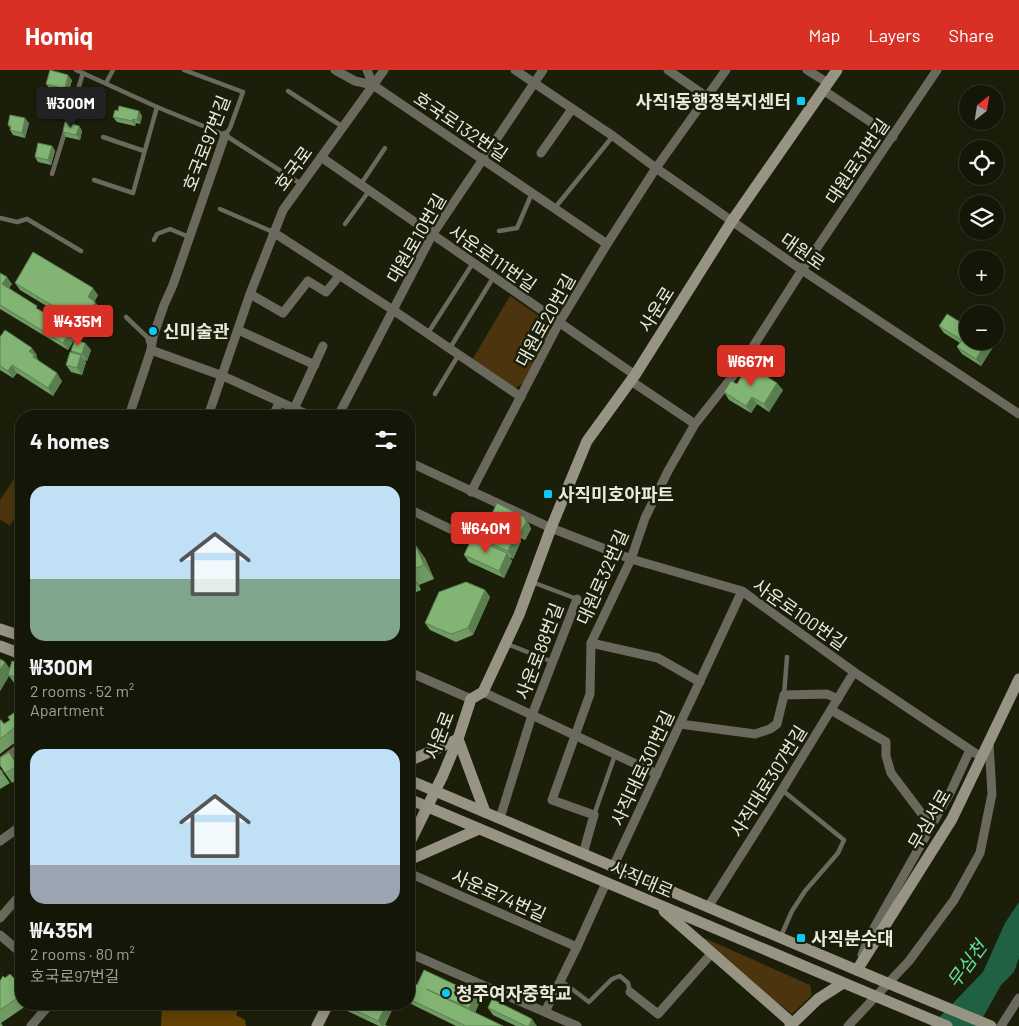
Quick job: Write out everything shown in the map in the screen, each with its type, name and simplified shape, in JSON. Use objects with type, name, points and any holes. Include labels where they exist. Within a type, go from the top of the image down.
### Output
[{"type":"street","points":[[335,70],[355,80],[373,85]]},
{"type":"street","points":[[367,70],[373,85]]},
{"type":"street","name":"호국로","points":[[210,410],[250,294],[283,210],[384,70]]},
{"type":"street","name":"대원로","points":[[515,70],[802,270],[1019,414]]},
{"type":"street","name":"대원로10번길","points":[[341,410],[432,235],[543,70]]},
{"type":"street","points":[[668,70],[708,97]]},
{"type":"street","name":"대원로20번길","points":[[470,492],[559,323],[656,168],[726,70]]},
{"type":"street","points":[[807,70],[893,137]]},
{"type":"street","name":"사운로","points":[[415,832],[458,739],[471,699],[482,692],[506,644],[587,442],[633,378],[732,221],[837,70]]},
{"type":"street","name":"대원로31번길","points":[[802,270],[937,70]]},
{"type":"street","name":"호국로132번길","points":[[373,85],[607,244]]},
{"type":"street","points":[[541,153],[572,109]]},
{"type":"street","name":"호국로97번길","points":[[131,410],[152,350],[153,337],[225,135]]},
{"type":"street","name":"사운로111번길","points":[[321,157],[559,323],[696,424]]},
{"type":"street","points":[[273,232],[428,333],[521,397]]},
{"type":"street","name":"대원로32번길","points":[[575,734],[590,694],[591,643],[631,559],[645,518],[668,471],[696,424],[740,367],[802,270]]},
{"type":"street","points":[[250,294],[283,313],[308,281],[326,292],[340,275]]},
{"type":"street","points":[[238,330],[315,364]]},
{"type":"street","points":[[152,350],[223,376],[294,409],[323,346]]},
{"type":"street","points":[[276,410],[279,403]]},
{"type":"street","name":"사운로100번길","points":[[415,465],[470,492],[500,510],[631,559],[742,592],[854,672],[981,757]]},
{"type":"street","points":[[415,512],[483,545],[487,537]]},
{"type":"street","name":"사직대로301번길","points":[[613,867],[742,592]]},
{"type":"street","name":"사운로88번길","points":[[532,715],[577,599]]},
{"type":"street","points":[[0,629],[15,634]]},
{"type":"street","name":"대원로32번길","points":[[591,643],[658,658],[700,682]]},
{"type":"street","points":[[0,646],[15,652]]},
{"type":"street","name":"사직대로307번길","points":[[708,907],[854,672]]},
{"type":"street","points":[[415,675],[471,699]]},
{"type":"street","name":"무심서로","points":[[857,970],[952,819],[1019,678]]},
{"type":"street","name":"사운로88번길","points":[[482,692],[657,774]]},
{"type":"street","points":[[680,724],[755,734],[770,729],[777,724],[784,695],[828,694],[838,699]]},
{"type":"street","name":"무심서로","points":[[832,710],[886,742],[886,756],[891,773],[931,826]]},
{"type":"street","points":[[500,818],[532,715]]},
{"type":"street","points":[[575,734],[552,800],[594,815],[583,854]]},
{"type":"street","points":[[415,758],[458,739],[485,812]]},
{"type":"street","points":[[848,1026],[909,961],[954,900],[980,853],[992,794],[989,740]]},
{"type":"street","points":[[857,970],[869,937],[951,791],[970,750]]},
{"type":"street","points":[[0,762],[15,751]]},
{"type":"street","name":"사직대로","points":[[415,783],[991,1026]]},
{"type":"street","name":"사직대로","points":[[415,802],[947,1026]]},
{"type":"street","points":[[415,857],[479,829]]},
{"type":"street","points":[[0,841],[15,830]]},
{"type":"street","name":"사운로74번길","points":[[415,876],[577,947]]},
{"type":"street","points":[[545,1012],[606,883]]},
{"type":"street","points":[[0,918],[15,901]]},
{"type":"street","points":[[654,903],[791,1025],[818,999],[843,983]]},
{"type":"street","points":[[0,935],[15,947]]},
{"type":"street","points":[[630,992],[658,1014],[712,953]]},
{"type":"street","points":[[415,956],[578,1026]]},
{"type":"street","points":[[1001,1026],[1019,998]]},
{"type":"street","points":[[32,1026],[45,1010]]},
{"type":"street","points":[[317,1026],[325,1010]]},
{"type":"lane","points":[[76,70],[157,108],[225,135],[301,184]]},
{"type":"lane","points":[[106,83],[113,70]]},
{"type":"lane","name":"호국로97번길","points":[[184,70],[243,92],[230,128],[225,135]]},
{"type":"lane","points":[[52,174],[83,73]]},
{"type":"lane","points":[[288,91],[343,127]]},
{"type":"lane","points":[[94,180],[133,193],[157,108]]},
{"type":"lane","points":[[554,208],[612,136]]},
{"type":"lane","points":[[103,137],[144,151]]},
{"type":"lane","points":[[361,185],[385,148]]},
{"type":"lane","points":[[345,224],[369,191]]},
{"type":"lane","points":[[499,231],[517,228],[532,194]]},
{"type":"lane","points":[[220,209],[273,232]]},
{"type":"lane","points":[[0,218],[17,222],[27,219],[81,251]]},
{"type":"lane","points":[[154,240],[157,234],[170,229],[189,237]]},
{"type":"lane","points":[[428,333],[473,263]]},
{"type":"lane","points":[[450,348],[494,278]]},
{"type":"lane","points":[[126,317],[147,337],[152,350]]},
{"type":"lane","points":[[435,394],[459,354]]},
{"type":"lane","points":[[532,582],[577,599]]},
{"type":"lane","points":[[506,644],[553,662]]},
{"type":"lane","points":[[784,695],[786,657]]},
{"type":"lane","points":[[594,815],[615,754]]},
{"type":"lane","points":[[780,938],[792,911],[805,891],[838,853],[844,840],[782,790]]},
{"type":"lane","points":[[560,980],[589,1002],[612,979],[620,976],[628,983],[630,992]]},
{"type":"shaded area","points":[[510,296],[549,323],[551,331],[524,383],[515,388],[472,360]]},
{"type":"shaded area","points":[[14,479],[15,518],[10,526],[0,519],[0,500]]},
{"type":"shaded area","points":[[1019,902],[1019,958],[1014,972],[1001,985],[978,1026],[931,1026],[983,972],[1005,923]]},
{"type":"shaded area","points":[[693,933],[810,985],[812,995],[792,1014],[719,958]]},
{"type":"shaded area","points":[[162,1010],[238,1010],[236,1015],[245,1020],[246,1026],[161,1026]]},
{"type":"building","points":[[50,70],[68,75],[65,89],[46,84]]},
{"type":"building","points":[[119,106],[139,111],[137,120],[133,119],[132,121],[113,117],[115,110],[118,111]]},
{"type":"building","points":[[10,115],[25,118],[22,133],[10,130],[11,126],[8,125]]},
{"type":"building","points":[[65,122],[79,126],[76,135],[63,132]]},
{"type":"building","points":[[38,143],[52,146],[48,160],[35,157]]},
{"type":"building","points":[[33,252],[93,288],[88,297],[95,302],[83,324],[15,283]]},
{"type":"building","points":[[0,273],[7,277],[2,284],[37,306],[36,308],[71,329],[63,343],[0,305]]},
{"type":"building","points":[[947,314],[959,321],[959,338],[939,326]]},
{"type":"building","points":[[5,330],[32,348],[29,351],[34,355],[33,357],[57,373],[48,388],[12,365],[8,371],[0,366],[0,337]]},
{"type":"building","points":[[75,340],[85,343],[82,354],[71,351]]},
{"type":"building","points":[[962,350],[982,350],[976,359]]},
{"type":"building","points":[[70,352],[81,355],[77,368],[66,365]]},
{"type":"building","points":[[748,365],[777,383],[764,404],[752,397],[746,406],[724,392],[731,381],[737,384]]},
{"type":"building","points":[[497,503],[524,517],[526,522],[520,533],[490,518]]},
{"type":"building","points":[[489,521],[516,533],[508,551],[481,539]]},
{"type":"building","points":[[472,538],[507,553],[499,571],[464,555]]},
{"type":"building","points":[[415,544],[424,565],[415,569]]},
{"type":"building","points":[[466,582],[485,590],[468,628],[451,634],[425,623],[439,592]]},
{"type":"building","points":[[0,659],[5,662],[0,670]]},
{"type":"building","points":[[12,661],[15,662],[15,677],[8,675]]},
{"type":"building","points":[[15,712],[15,728],[0,739],[0,720],[4,724],[10,720],[8,717]]},
{"type":"building","points":[[9,752],[15,761],[15,768],[5,773],[0,765],[0,758]]},
{"type":"building","points":[[424,970],[475,994],[469,1008],[426,989],[503,1026],[464,1026],[415,1002],[415,984],[417,985]]},
{"type":"building","points":[[10,974],[15,979],[15,1000],[0,1010],[0,981],[3,976],[5,978]]},
{"type":"building","points":[[492,999],[532,1019],[529,1026],[488,1008]]},
{"type":"building","points":[[355,1010],[384,1010],[378,1021]]},
{"type":"place","name":"사직1동행정복지센터","points":[[801,101]]},
{"type":"place","name":"신미술관","points":[[153,331]]},
{"type":"place","name":"사직미호아파트","points":[[548,494]]},
{"type":"place","name":"사직분수대","points":[[801,938]]},
{"type":"place","name":"청주여자중학교","points":[[446,993]]},
{"type":"water label","name":"무심천","points":[[966,964]]}]
